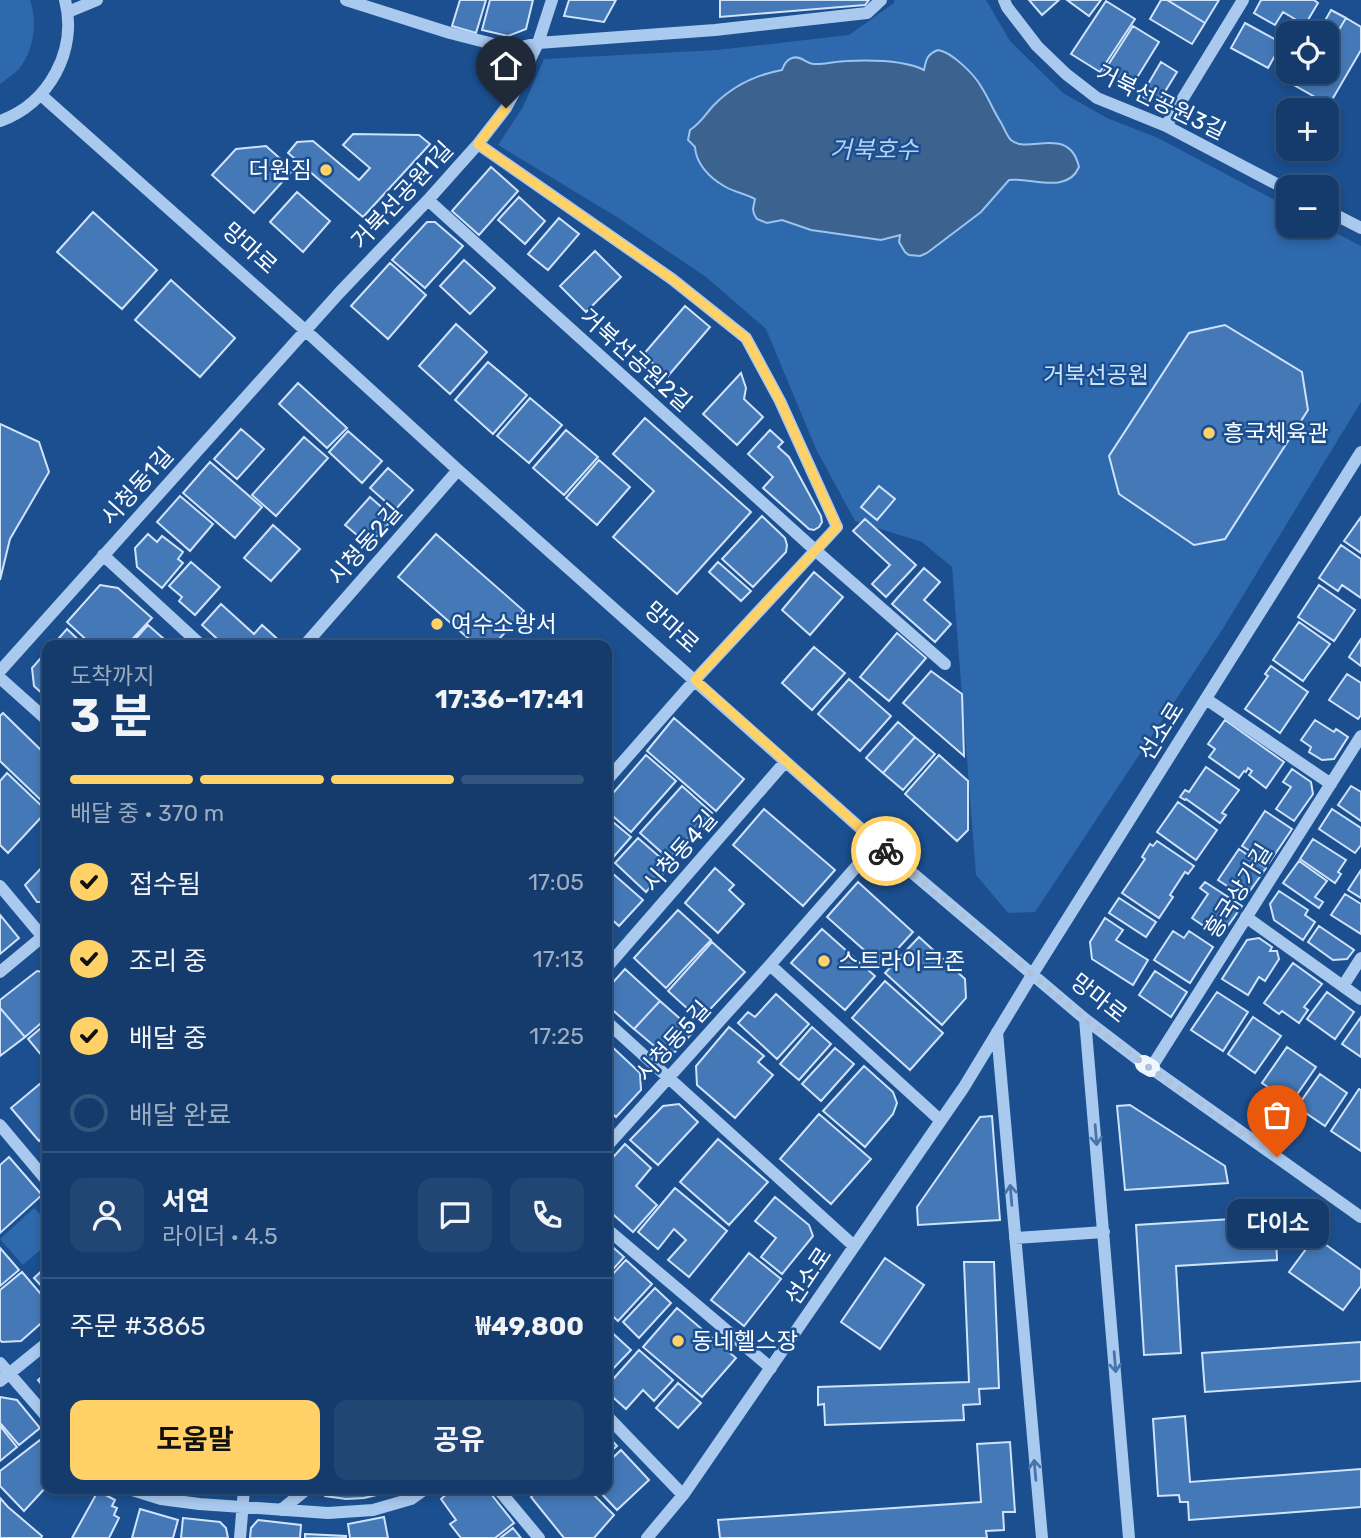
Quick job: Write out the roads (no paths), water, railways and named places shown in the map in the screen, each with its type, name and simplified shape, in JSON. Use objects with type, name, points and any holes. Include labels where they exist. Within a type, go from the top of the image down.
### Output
[{"type":"street","points":[[0,121],[13,116],[41,95],[54,78],[68,38],[66,6],[97,0]]},
{"type":"street","points":[[346,0],[450,33],[513,49],[538,43],[715,30],[867,13],[881,0]]},
{"type":"street","name":"거북선공원1길","points":[[306,331],[428,200],[506,108],[538,43],[552,0]]},
{"type":"street","name":"거북선공원3길","points":[[1004,0],[1037,46],[1066,74],[1097,98],[1166,126],[1276,184]]},
{"type":"street","points":[[1166,126],[1243,0]]},
{"type":"street","name":"망마로","points":[[41,95],[785,762],[1032,975],[1147,1066],[1361,1217]]},
{"type":"street","points":[[478,144],[672,279],[746,338],[780,401],[837,527],[612,774]]},
{"type":"street","name":"거북선공원2길","points":[[428,200],[945,664]]},
{"type":"street","points":[[1339,217],[1361,228]]},
{"type":"street","name":"시청동1길","points":[[0,671],[306,331]]},
{"type":"street","name":"선소로","points":[[647,1538],[683,1495],[964,1087],[1361,452]]},
{"type":"street","name":"시청동2길","points":[[309,640],[458,470]]},
{"type":"street","points":[[103,555],[195,640]]},
{"type":"street","points":[[0,678],[42,716]]},
{"type":"street","points":[[1206,699],[1331,784]]},
{"type":"street","name":"흥국상가길","points":[[1147,1066],[1361,736]]},
{"type":"street","name":"시청동4길","points":[[612,961],[785,762]]},
{"type":"street","name":"시청동5길","points":[[612,1140],[877,843]]},
{"type":"street","points":[[0,886],[42,933]]},
{"type":"street","points":[[1246,917],[1361,999]]},
{"type":"street","points":[[0,972],[42,940]]},
{"type":"street","points":[[1343,986],[1361,958]]},
{"type":"street","points":[[770,965],[940,1120]]},
{"type":"street","points":[[1085,1019],[1129,1538]]},
{"type":"street","points":[[612,1027],[854,1246]]},
{"type":"street","points":[[997,1032],[1042,1538]]},
{"type":"street","points":[[0,1125],[42,1175]]},
{"type":"street","points":[[1015,1238],[1104,1232]]},
{"type":"street","points":[[612,1233],[771,1368]]},
{"type":"street","points":[[42,1346],[3,1373],[42,1412]]},
{"type":"street","points":[[612,1421],[683,1495]]},
{"type":"street","points":[[145,1494],[161,1499],[328,1513],[373,1510],[411,1499],[418,1494]]},
{"type":"street","points":[[240,1538],[243,1494]]},
{"type":"street","points":[[281,1510],[301,1494]]},
{"type":"street","points":[[502,1494],[539,1538]]},
{"type":"water","name":"거북호수","points":[[938,50],[956,59],[974,77],[1011,140],[1018,144],[1048,143],[1067,147],[1074,154],[1079,167],[1073,175],[1057,183],[1009,180],[981,212],[920,256],[905,252],[899,242],[900,235],[881,240],[811,230],[782,220],[767,223],[757,219],[753,209],[755,199],[714,179],[701,165],[695,147],[688,140],[690,130],[728,93],[753,78],[782,70],[792,58],[817,64],[886,61],[924,70],[931,53]]},
{"type":"place","name":"더원짐","points":[[326,170]]},
{"type":"place","name":"흥국체육관","points":[[1209,433]]},
{"type":"place","name":"여수소방서","points":[[437,624]]},
{"type":"place","name":"스트라이크존","points":[[824,961]]},
{"type":"place","name":"다이소","points":[[1277,1157]]},
{"type":"place","name":"동네헬스장","points":[[678,1341]]},
{"type":"park label","name":"거북선공원","points":[[1096,375]]}]
